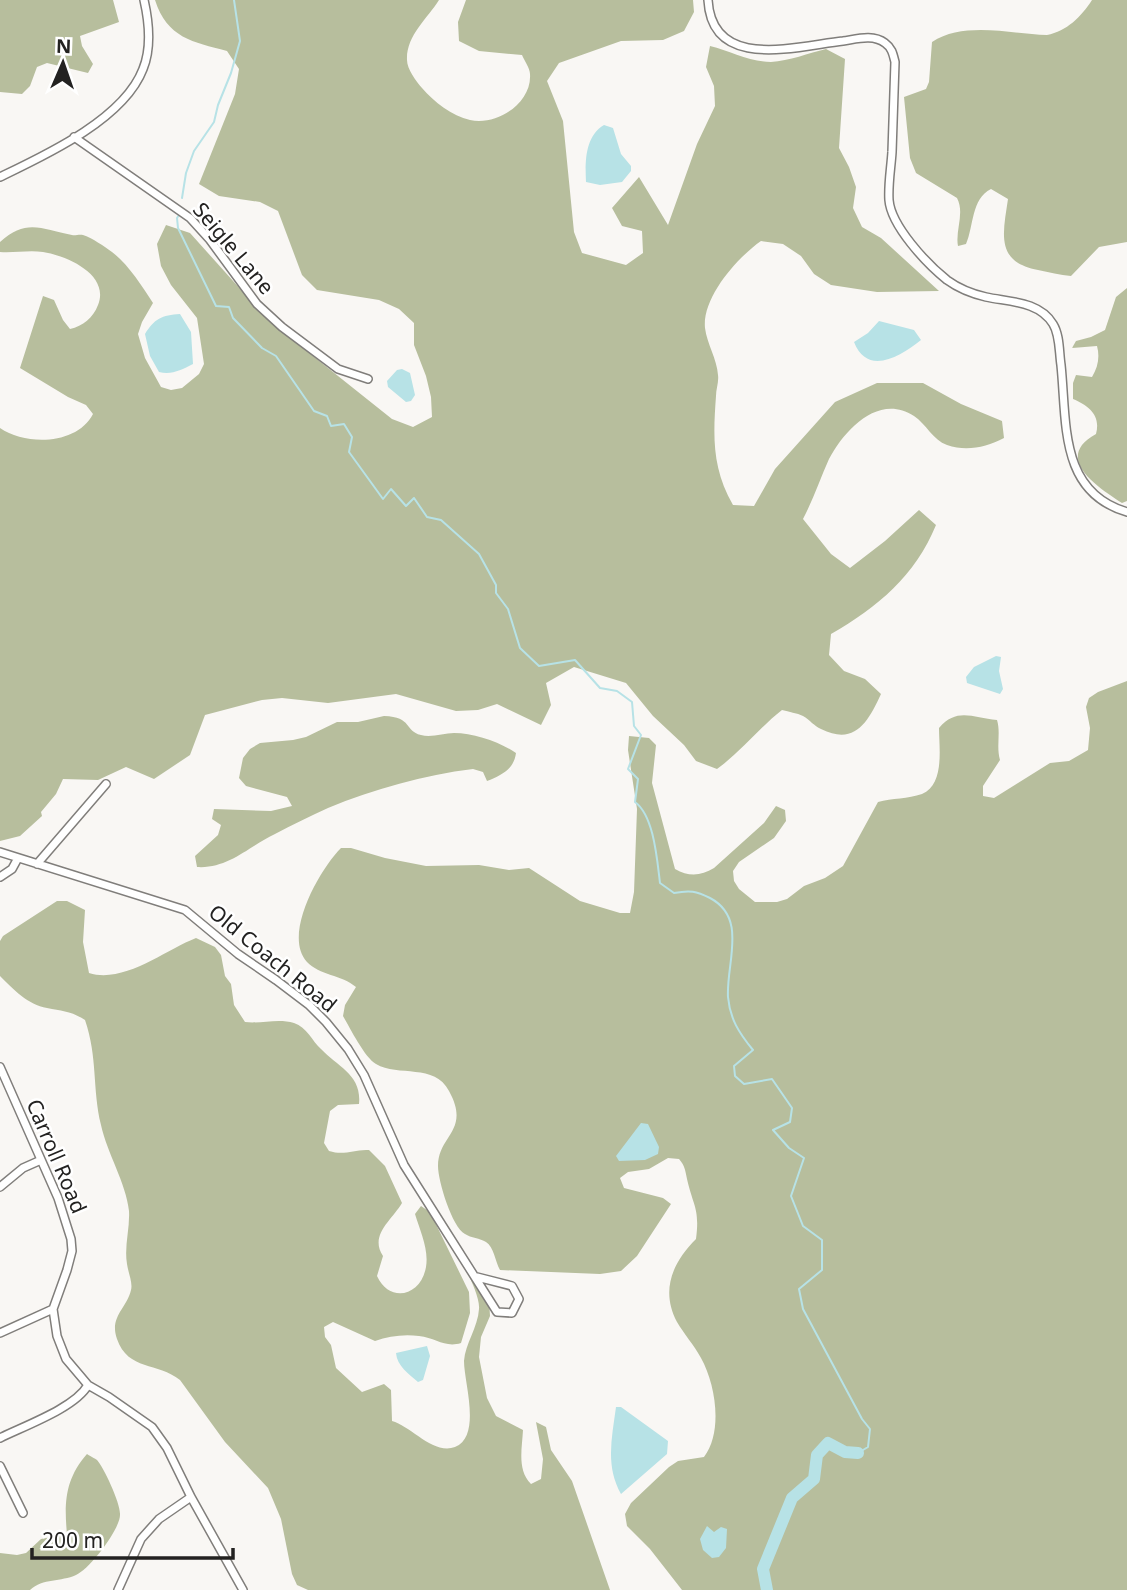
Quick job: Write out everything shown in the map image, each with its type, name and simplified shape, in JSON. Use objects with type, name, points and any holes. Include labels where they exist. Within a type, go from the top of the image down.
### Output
[{"type":"street","points":[[0,177],[74,137],[133,89],[143,69],[148,50],[144,0]]},
{"type":"street","points":[[708,0],[712,20],[723,36],[736,46],[757,51],[868,37],[887,44],[892,50],[895,62],[889,202],[900,227],[921,254],[958,287],[1037,308],[1053,324],[1058,342],[1069,452],[1077,473],[1101,501],[1127,512]]},
{"type":"street","name":"Seigle Lane","points":[[74,137],[190,218],[210,240],[257,304],[282,327],[338,369],[368,379]]},
{"type":"street","points":[[37,864],[106,784]]},
{"type":"street","name":"Old Coach Road","points":[[0,852],[185,910],[238,954],[309,1006],[341,1040],[364,1076],[404,1165],[497,1312],[512,1313],[519,1299],[512,1286],[477,1277]]},
{"type":"street","points":[[0,877],[12,869],[18,858]]},
{"type":"street","name":"Carroll Road","points":[[0,1067],[58,1198],[71,1239],[72,1251],[53,1309]]},
{"type":"street","points":[[0,1187],[23,1168],[41,1160]]},
{"type":"street","points":[[0,1334],[53,1309],[57,1336],[66,1359],[88,1385],[152,1427],[167,1448],[243,1590]]},
{"type":"street","points":[[0,1438],[69,1403],[83,1393],[88,1385]]},
{"type":"street","points":[[0,1466],[23,1513]]},
{"type":"street","points":[[118,1590],[141,1539],[159,1519],[191,1497]]},
{"type":"green space","points":[[0,0],[113,0],[119,22],[80,36],[82,46],[93,64],[88,73],[47,63],[37,67],[30,86],[22,94],[0,92]]},
{"type":"green space","points":[[155,0],[439,0],[410,43],[408,67],[422,88],[444,108],[463,118],[480,121],[501,116],[519,103],[529,85],[530,72],[522,55],[479,51],[459,41],[458,22],[466,0],[693,0],[694,12],[684,31],[663,40],[621,41],[559,63],[547,81],[563,121],[574,232],[582,253],[626,265],[643,253],[642,231],[622,226],[612,208],[639,177],[668,225],[697,144],[715,106],[714,86],[706,67],[710,46],[763,62],[785,60],[826,49],[845,59],[839,148],[856,187],[853,208],[862,227],[881,238],[939,291],[877,292],[831,285],[814,274],[801,256],[783,244],[761,241],[742,257],[715,291],[709,304],[705,328],[718,378],[714,425],[718,465],[726,491],[733,505],[754,506],[775,469],[835,402],[877,383],[923,383],[961,404],[1002,421],[1004,438],[976,447],[954,447],[938,439],[914,416],[901,410],[888,409],[864,418],[854,426],[829,459],[803,519],[831,554],[850,568],[919,510],[936,525],[906,575],[864,613],[831,634],[829,655],[844,671],[865,679],[881,694],[871,714],[859,728],[843,735],[833,734],[803,716],[782,710],[717,769],[696,761],[626,683],[574,667],[546,683],[551,705],[541,725],[497,704],[478,710],[456,711],[396,694],[328,703],[282,698],[262,700],[205,715],[190,755],[154,779],[126,767],[98,780],[63,779],[56,794],[41,812],[42,816],[20,836],[0,841],[0,428],[23,438],[50,439],[75,432],[93,414],[86,405],[20,368],[43,296],[54,300],[70,329],[90,318],[96,310],[100,294],[92,276],[75,263],[43,252],[0,252],[0,242],[18,230],[43,228],[83,235],[118,257],[153,303],[138,334],[145,358],[161,387],[171,390],[182,388],[199,374],[204,364],[197,318],[171,285],[161,266],[157,244],[166,225],[190,233],[269,321],[392,419],[413,427],[432,417],[426,376],[414,345],[414,323],[399,309],[379,300],[317,290],[302,275],[278,211],[260,202],[219,196],[199,184],[235,94],[239,69],[227,51],[192,41],[174,30],[160,13]]},
{"type":"green space","points":[[1092,0],[1127,0],[1127,242],[1099,247],[1071,276],[1024,266],[1014,260],[1005,244],[1008,199],[991,189],[976,206],[966,244],[958,246],[960,210],[957,198],[916,173],[910,158],[904,97],[926,89],[932,42],[958,32],[973,30],[1047,35],[1073,22]]},
{"type":"green space","points":[[1127,288],[1127,501],[1122,503],[1092,481],[1079,462],[1078,453],[1084,443],[1096,434],[1097,422],[1089,408],[1073,399],[1073,383],[1076,375],[1092,377],[1098,354],[1097,346],[1072,348],[1076,341],[1105,330],[1116,297]]},
{"type":"green space","points":[[1127,681],[1127,1590],[682,1590],[650,1549],[627,1526],[625,1514],[631,1503],[669,1467],[678,1461],[704,1457],[714,1435],[715,1408],[710,1381],[701,1358],[677,1322],[670,1299],[669,1288],[675,1267],[696,1239],[697,1229],[695,1208],[682,1164],[679,1159],[668,1158],[649,1169],[628,1172],[620,1178],[624,1188],[663,1198],[671,1204],[637,1256],[621,1271],[600,1274],[500,1270],[489,1244],[460,1230],[443,1192],[439,1156],[452,1132],[457,1115],[449,1091],[443,1082],[435,1077],[385,1068],[372,1061],[343,1016],[345,1005],[356,987],[312,966],[300,950],[301,920],[314,886],[341,848],[351,848],[426,866],[479,865],[509,870],[529,868],[580,901],[620,913],[630,913],[634,892],[637,809],[628,750],[629,736],[649,738],[656,745],[652,783],[675,869],[680,872],[704,873],[714,868],[764,823],[776,806],[785,810],[786,821],[774,838],[739,862],[733,871],[734,881],[739,889],[755,902],[777,902],[787,899],[804,886],[825,878],[843,866],[878,802],[917,796],[929,789],[939,765],[939,728],[952,718],[966,715],[997,720],[1000,760],[983,786],[983,796],[994,798],[1050,763],[1069,761],[1088,750],[1090,728],[1086,707],[1089,698]]},
{"type":"green space","points":[[384,716],[404,721],[421,735],[462,733],[486,739],[516,753],[515,759],[506,771],[487,781],[483,772],[473,769],[418,779],[363,795],[301,821],[228,861],[197,867],[195,856],[218,835],[221,825],[212,819],[214,809],[271,811],[292,806],[287,797],[246,786],[239,778],[243,758],[250,749],[260,743],[306,737],[337,722],[358,722]]},
{"type":"green space","points":[[57,901],[67,901],[85,910],[83,942],[89,973],[116,974],[130,970],[196,938],[215,947],[221,955],[225,976],[231,984],[234,1005],[245,1022],[282,1021],[299,1025],[348,1072],[357,1086],[359,1104],[338,1105],[330,1111],[324,1143],[329,1151],[335,1152],[369,1150],[385,1166],[402,1203],[380,1234],[379,1248],[383,1256],[377,1276],[383,1285],[397,1293],[412,1290],[418,1285],[426,1267],[424,1240],[415,1214],[421,1206],[430,1212],[469,1292],[470,1313],[461,1343],[455,1344],[413,1335],[375,1341],[333,1322],[324,1327],[336,1368],[362,1392],[384,1384],[391,1390],[392,1421],[430,1444],[455,1447],[463,1441],[470,1421],[464,1361],[479,1309],[468,1273],[489,1300],[490,1316],[481,1337],[479,1357],[487,1398],[496,1416],[523,1430],[522,1466],[531,1484],[541,1479],[543,1459],[536,1422],[546,1427],[551,1450],[572,1481],[610,1590],[308,1590],[297,1585],[292,1574],[281,1519],[268,1488],[225,1442],[180,1380],[128,1356],[117,1339],[115,1325],[131,1287],[126,1257],[129,1211],[101,1125],[92,1047],[85,1020],[71,1013],[33,1004],[0,976],[0,941],[3,936]]},
{"type":"green space","points":[[87,1454],[100,1464],[118,1503],[119,1521],[110,1539],[89,1565],[76,1575],[46,1582],[30,1590],[0,1590],[0,1553],[26,1553],[41,1539],[67,1534],[66,1512],[70,1482]]},
{"type":"water","points":[[604,125],[613,128],[621,154],[631,166],[631,171],[622,182],[600,185],[586,182],[586,158],[593,136]]},
{"type":"water","points":[[180,314],[191,332],[193,364],[172,372],[159,372],[150,356],[145,334],[159,319]]},
{"type":"water","points":[[879,321],[914,330],[921,340],[894,357],[875,361],[867,358],[854,342],[868,333]]},
{"type":"water","points":[[397,370],[410,373],[415,395],[411,401],[406,402],[388,387],[387,381]]},
{"type":"water","points":[[996,656],[1001,657],[999,671],[1003,689],[1000,694],[967,683],[966,677],[974,667]]},
{"type":"water","points":[[641,1123],[648,1124],[659,1147],[658,1154],[645,1160],[619,1161],[616,1156]]},
{"type":"water","points":[[427,1346],[430,1356],[423,1380],[418,1382],[401,1366],[396,1353]]},
{"type":"water","points":[[616,1407],[621,1407],[668,1441],[667,1454],[621,1494],[611,1462]]},
{"type":"water","points":[[707,1526],[714,1532],[721,1527],[727,1529],[726,1548],[719,1557],[712,1558],[703,1550],[700,1539]]},
{"type":"waterway","points":[[182,198],[186,173],[194,151],[214,122],[240,41],[234,0]]},
{"type":"waterway","points":[[179,215],[178,228],[216,306],[229,307],[233,318],[262,348],[276,356],[314,411],[327,416],[331,426],[344,424],[352,437],[349,452],[383,499],[391,489],[406,506],[414,498],[427,517],[441,520],[479,554],[496,585],[496,593],[508,609],[520,648],[539,666],[575,660],[600,688],[617,691],[632,702],[634,726],[641,735],[628,769],[638,779],[635,802],[647,817],[656,851],[660,883],[674,893],[693,892],[710,898],[722,907],[729,917],[732,929],[729,1005],[736,1025],[753,1050],[734,1066],[735,1076],[744,1084],[772,1079],[792,1108],[790,1122],[773,1130],[789,1148],[804,1158],[791,1196],[803,1226],[822,1240],[822,1270],[799,1289],[803,1309],[862,1419],[870,1429],[868,1447],[858,1453]]},
{"type":"waterway","points":[[767,1590],[763,1569],[792,1498],[814,1479],[817,1455],[828,1443],[845,1452],[858,1453]]}]
